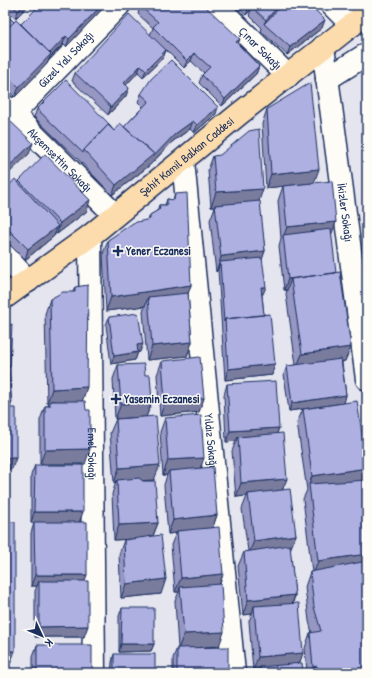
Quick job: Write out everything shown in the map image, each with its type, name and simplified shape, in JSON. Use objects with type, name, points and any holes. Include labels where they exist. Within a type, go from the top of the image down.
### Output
[{"type":"main road","name":"Şehit Kamil Balkan Caddesi","points":[[5,297],[90,236],[359,19]]},
{"type":"street","name":"Güzel Yalı Sokağı","points":[[9,110],[119,5]]},
{"type":"street","name":"Çınar Sokağı","points":[[216,5],[288,76]]},
{"type":"street","points":[[332,5],[359,19]]},
{"type":"street","name":"İkizler Sokağı","points":[[323,47],[367,379]]},
{"type":"street","points":[[327,79],[367,54]]},
{"type":"street","name":"Akşemsettin Sokağı","points":[[9,110],[115,215]]},
{"type":"street","name":"Yıldız Sokağı","points":[[183,161],[234,673]]},
{"type":"street","name":"Emel Sokağı","points":[[90,236],[94,673]]},
{"type":"street","points":[[5,256],[28,281]]},
{"type":"building","points":[[12,5],[24,5],[18,11]]},
{"type":"building","points":[[40,5],[102,5],[69,39],[66,36],[50,53],[21,24]]},
{"type":"building","points":[[204,5],[240,39],[236,42],[259,66],[225,99],[202,75],[210,67],[194,53],[187,61],[153,27],[158,22],[140,6]]},
{"type":"building","points":[[254,5],[279,5],[266,20],[252,7]]},
{"type":"building","points":[[282,5],[310,5],[325,20],[290,47],[264,24]]},
{"type":"building","points":[[5,14],[14,22],[5,31]]},
{"type":"building","points":[[129,14],[166,50],[146,70],[141,65],[124,83],[129,88],[111,107],[75,73]]},
{"type":"building","points":[[16,20],[51,54],[19,87],[5,73],[5,31]]},
{"type":"building","points":[[171,60],[218,107],[197,125],[193,121],[175,134],[153,157],[154,154],[124,127],[149,101],[141,94],[151,79]]},
{"type":"building","points":[[66,80],[110,125],[108,125],[84,150],[83,153],[37,109]]},
{"type":"building","points":[[310,83],[319,169],[271,174],[267,109]]},
{"type":"building","points":[[8,119],[33,143],[5,170],[5,122]]},
{"type":"building","points":[[120,123],[154,154],[116,185],[84,150],[108,125],[114,131]]},
{"type":"building","points":[[259,129],[263,189],[216,192],[213,156],[220,155],[249,131]]},
{"type":"building","points":[[45,154],[90,200],[60,223],[19,181]]},
{"type":"building","points":[[15,179],[58,226],[28,249],[5,226],[5,190]]},
{"type":"building","points":[[332,181],[336,222],[287,227],[283,186]]},
{"type":"building","points":[[187,193],[191,285],[111,297],[108,240],[133,223],[150,219],[150,215],[160,209],[159,205],[167,205],[167,199],[174,200],[175,194]]},
{"type":"building","points":[[260,201],[265,251],[221,257],[215,205]]},
{"type":"building","points":[[331,229],[336,273],[288,279],[283,235]]},
{"type":"building","points":[[262,258],[266,287],[261,287],[264,315],[225,319],[224,322],[220,262]]},
{"type":"building","points":[[340,272],[351,347],[302,354],[291,279]]},
{"type":"building","points":[[88,285],[87,387],[52,389],[50,299],[63,292],[75,292],[75,287]]},
{"type":"building","points":[[188,293],[192,342],[152,346],[148,297]]},
{"type":"building","points":[[138,313],[143,344],[137,345],[138,352],[114,356],[109,317]]},
{"type":"building","points":[[270,314],[275,364],[228,369],[225,319]]},
{"type":"building","points":[[12,324],[10,366],[5,366],[5,327]]},
{"type":"building","points":[[200,357],[204,398],[165,402],[162,361]]},
{"type":"building","points":[[341,359],[346,395],[292,403],[287,366]]},
{"type":"building","points":[[144,364],[145,375],[150,375],[152,402],[121,404],[118,365]]},
{"type":"building","points":[[5,370],[9,370],[12,402],[5,403]]},
{"type":"building","points":[[276,381],[279,428],[230,431],[227,384]]},
{"type":"building","points":[[50,401],[85,401],[86,410],[90,410],[90,449],[45,450],[45,406],[50,406]]},
{"type":"building","points":[[357,401],[367,468],[312,476],[303,409]]},
{"type":"building","points":[[5,408],[16,408],[16,458],[5,458]]},
{"type":"building","points":[[201,415],[204,458],[168,460],[165,418]]},
{"type":"building","points":[[156,416],[160,465],[119,468],[116,419]]},
{"type":"building","points":[[283,433],[287,479],[241,483],[238,437]]},
{"type":"building","points":[[6,465],[7,514],[5,514]]},
{"type":"building","points":[[35,465],[83,465],[83,512],[34,512]]},
{"type":"building","points":[[213,467],[217,515],[173,520],[169,471]]},
{"type":"building","points":[[139,478],[143,481],[155,481],[158,523],[119,525],[117,480]]},
{"type":"building","points":[[367,480],[367,554],[318,561],[309,484]]},
{"type":"building","points":[[290,489],[296,535],[254,541],[248,494]]},
{"type":"building","points":[[5,522],[15,522],[15,651],[5,651]]},
{"type":"building","points":[[34,522],[87,522],[87,575],[35,575]]},
{"type":"building","points":[[219,527],[223,574],[181,578],[177,531]]},
{"type":"building","points":[[161,535],[166,579],[126,584],[124,540]]},
{"type":"building","points":[[290,545],[295,595],[248,600],[244,552]]},
{"type":"building","points":[[367,561],[367,673],[318,673],[317,666],[313,667],[310,633],[321,631],[314,607],[310,572]]},
{"type":"building","points":[[39,581],[88,581],[88,626],[39,627]]},
{"type":"building","points":[[221,584],[224,632],[184,634],[180,587]]},
{"type":"building","points":[[299,603],[303,653],[258,657],[254,606]]},
{"type":"building","points":[[122,608],[154,608],[154,644],[121,644]]},
{"type":"building","points":[[37,645],[92,645],[92,673],[37,673]]},
{"type":"building","points":[[228,647],[228,673],[177,673],[177,648]]},
{"type":"building","points":[[114,654],[155,654],[155,673],[114,673]]},
{"type":"building","points":[[302,663],[303,673],[260,673],[260,667]]},
{"type":"place","name":"Yener Eczanesi","points":[[118,251]]},
{"type":"place","name":"Yasemin Eczanesi","points":[[116,399]]}]
